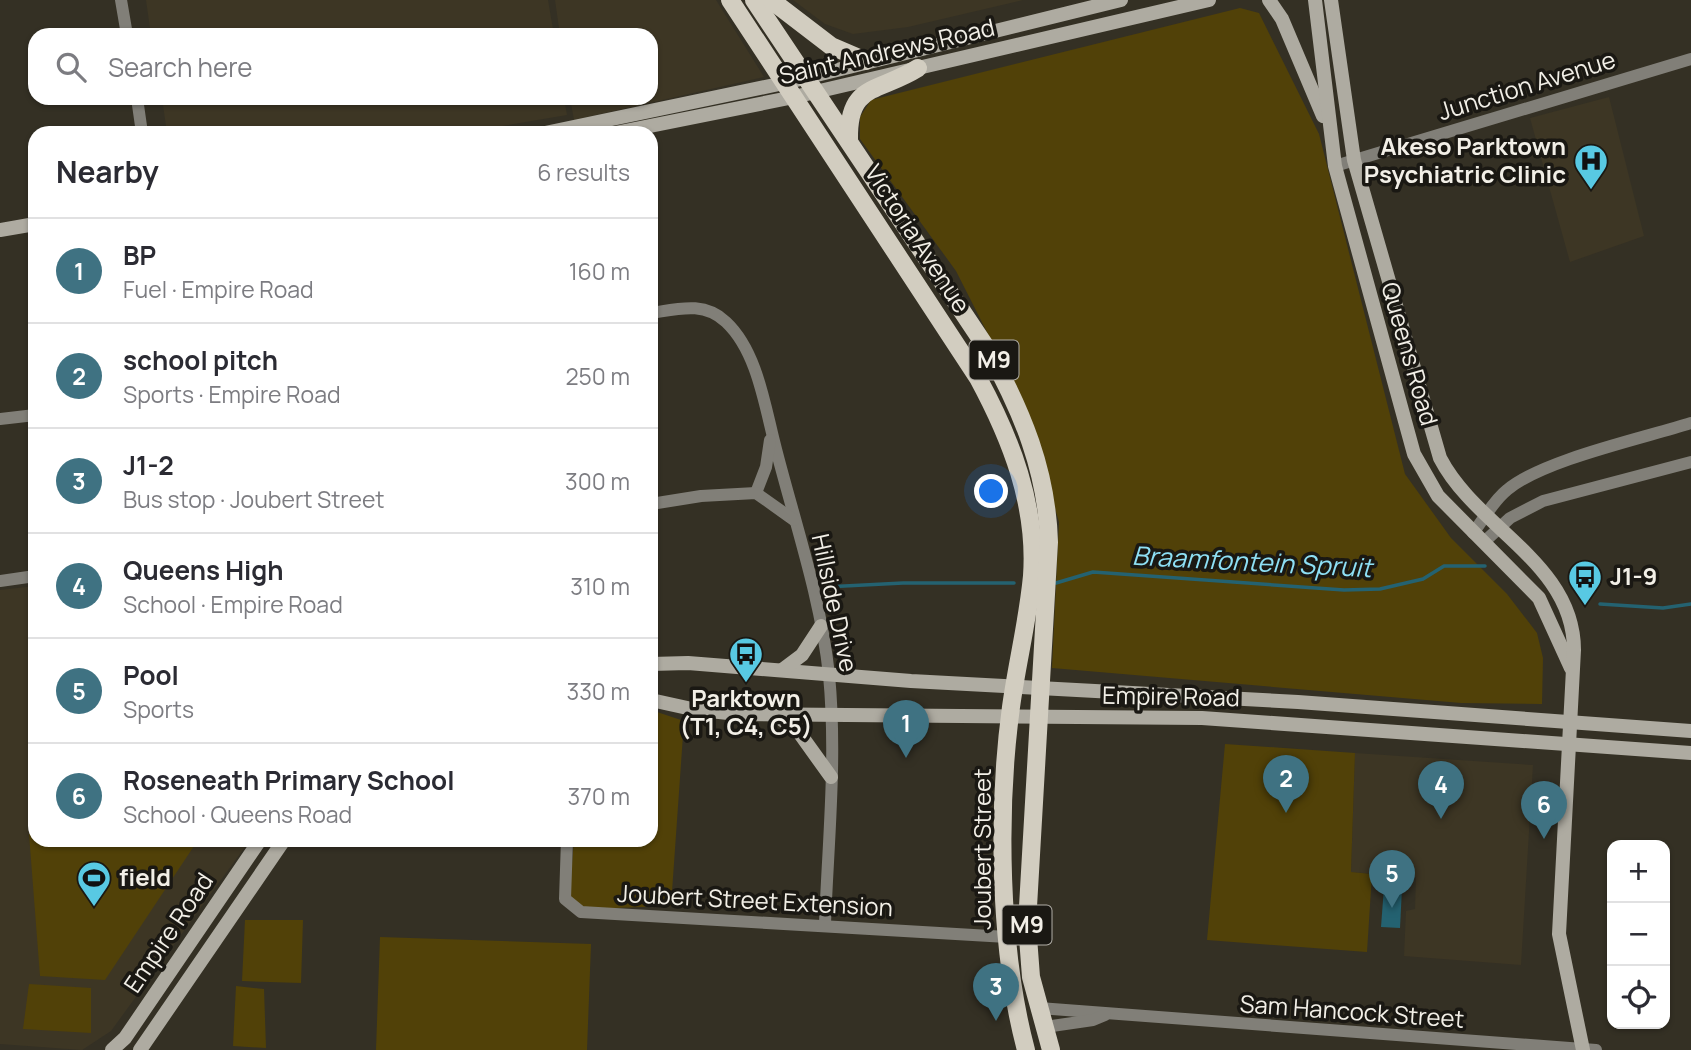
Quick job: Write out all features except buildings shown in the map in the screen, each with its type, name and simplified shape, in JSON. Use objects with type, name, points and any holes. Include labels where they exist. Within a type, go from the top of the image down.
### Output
[{"type":"main road","name":"Victoria Avenue","points":[[730,0],[978,378],[1011,444],[1028,508],[1032,573],[1016,688]]},
{"type":"main road","name":"Victoria Avenue","points":[[754,0],[988,350],[1015,400],[1034,449],[1047,506],[1049,542],[1041,688]]},
{"type":"main road","points":[[771,0],[831,46],[866,61]]},
{"type":"main road","name":"Saint Andrews Road","points":[[643,126],[789,90],[807,76],[1121,0]]},
{"type":"main road","name":"Saint Andrews Road","points":[[585,126],[789,90],[817,92],[1209,0]]},
{"type":"main road","points":[[1269,0],[1290,36],[1330,133]]},
{"type":"main road","name":"Queens Road","points":[[1315,0],[1335,166],[1414,454],[1438,496],[1539,598],[1572,669]]},
{"type":"main road","name":"Queens Road","points":[[1331,0],[1354,160],[1437,450],[1457,487],[1540,567],[1561,597],[1574,638],[1559,934],[1588,1050]]},
{"type":"main road","points":[[1332,19],[1339,0]]},
{"type":"main road","points":[[849,139],[850,111],[857,100],[918,68]]},
{"type":"main road","points":[[0,221],[28,217]]},
{"type":"main road","points":[[0,230],[28,225]]},
{"type":"main road","points":[[782,670],[802,655],[821,626]]},
{"type":"main road","name":"Empire Road","points":[[658,664],[688,663],[1016,688],[1285,701],[1691,731]]},
{"type":"main road","name":"Joubert Street","points":[[1016,688],[1010,718],[1004,815],[1007,937],[1012,996],[1026,1050]]},
{"type":"main road","name":"Joubert Street","points":[[1041,688],[1027,924],[1028,957],[1051,1050]]},
{"type":"main road","name":"Empire Road","points":[[658,701],[711,712],[773,714],[1228,719],[1691,753]]},
{"type":"main road","points":[[773,714],[798,731],[831,777]]},
{"type":"main road","name":"Empire Road","points":[[112,1050],[125,1038],[255,847]]},
{"type":"main road","name":"Empire Road","points":[[140,1050],[279,847]]},
{"type":"street","points":[[121,0],[126,28]]},
{"type":"street","name":"Junction Avenue","points":[[1335,166],[1691,59]]},
{"type":"street","points":[[138,105],[141,126]]},
{"type":"street","name":"Hillside Drive","points":[[658,312],[691,307],[712,312],[725,321],[744,345],[769,425],[821,626],[829,673],[831,777],[825,925]]},
{"type":"street","points":[[0,419],[28,416]]},
{"type":"street","points":[[1479,538],[1486,517],[1499,496],[1524,478],[1550,466],[1691,423]]},
{"type":"street","points":[[756,493],[770,453],[769,425]]},
{"type":"street","points":[[1479,538],[1499,527],[1510,517],[1543,501],[1691,463]]},
{"type":"street","points":[[658,503],[701,496],[756,493],[794,520]]},
{"type":"street","points":[[0,581],[28,577]]},
{"type":"street","name":"Joubert Street Extension","points":[[567,847],[565,899],[581,912],[1007,937]]},
{"type":"street","name":"Sam Hancock Street","points":[[1039,1008],[1588,1050]]},
{"type":"street","name":"Sam Hancock Street","points":[[1045,1027],[1093,1020],[1106,1015]]},
{"type":"shaded area","points":[[146,0],[548,0],[553,28],[150,28]]},
{"type":"shaded area","points":[[555,0],[716,0],[764,77],[658,101],[658,28],[559,28]]},
{"type":"shaded area","points":[[793,0],[1023,0],[908,27],[853,34],[825,24]]},
{"type":"shaded area","points":[[1240,8],[1259,13],[1319,134],[1405,474],[1451,538],[1507,594],[1537,633],[1543,658],[1542,704],[1461,703],[1052,668],[1059,522],[1025,407],[956,271],[860,139],[860,117],[871,100]]},
{"type":"shaded area","points":[[1609,97],[1644,236],[1570,262],[1530,118]]},
{"type":"shaded area","points":[[163,105],[565,105],[567,115],[502,126],[166,126]]},
{"type":"shaded area","points":[[571,105],[640,105],[574,120]]},
{"type":"shaded area","points":[[28,587],[28,847],[245,847],[111,1031],[82,1050],[0,1044],[0,590]]},
{"type":"shaded area","points":[[658,712],[684,721],[671,906],[587,909],[569,900],[573,847],[658,847]]},
{"type":"shaded area","points":[[1225,744],[1355,753],[1351,872],[1372,874],[1367,952],[1207,940]]},
{"type":"shaded area","points":[[1355,753],[1533,765],[1521,965],[1404,956],[1406,911],[1415,909],[1416,877],[1351,872]]},
{"type":"shaded area","name":"field","points":[[30,847],[193,847],[105,980],[40,976]]},
{"type":"shaded area","points":[[245,920],[303,920],[301,983],[242,981]]},
{"type":"shaded area","points":[[380,937],[591,944],[587,1050],[376,1050]]},
{"type":"shaded area","points":[[29,984],[91,988],[91,1033],[23,1029]]},
{"type":"shaded area","points":[[236,986],[264,989],[266,1048],[233,1046]]},
{"type":"water","points":[[1384,887],[1402,888],[1400,928],[1381,927]]},
{"type":"waterway","name":"Braamfontein Spruit","points":[[1056,583],[1093,572],[1344,590],[1380,589],[1423,579],[1444,566],[1485,566]]},
{"type":"waterway","points":[[825,587],[903,583],[1014,583]]},
{"type":"waterway","points":[[1600,604],[1663,608],[1691,604]]},
{"type":"place","name":"Akeso Parktown Psychiatric Clinic","points":[[1591,191]]},
{"type":"place","name":"J1-9","points":[[1585,607]]},
{"type":"place","name":"Parktown (T1, C4, C5)","points":[[746,684]]},
{"type":"place","name":"BP","points":[[906,758]]},
{"type":"place","name":"school pitch","points":[[1286,813]]},
{"type":"place","name":"Queens High","points":[[1441,819]]},
{"type":"place","name":"Roseneath Primary School","points":[[1544,839]]},
{"type":"place","name":"field","points":[[94,908]]},
{"type":"place","name":"Pool","points":[[1392,908]]},
{"type":"place","name":"J1-2","points":[[996,1021]]}]
